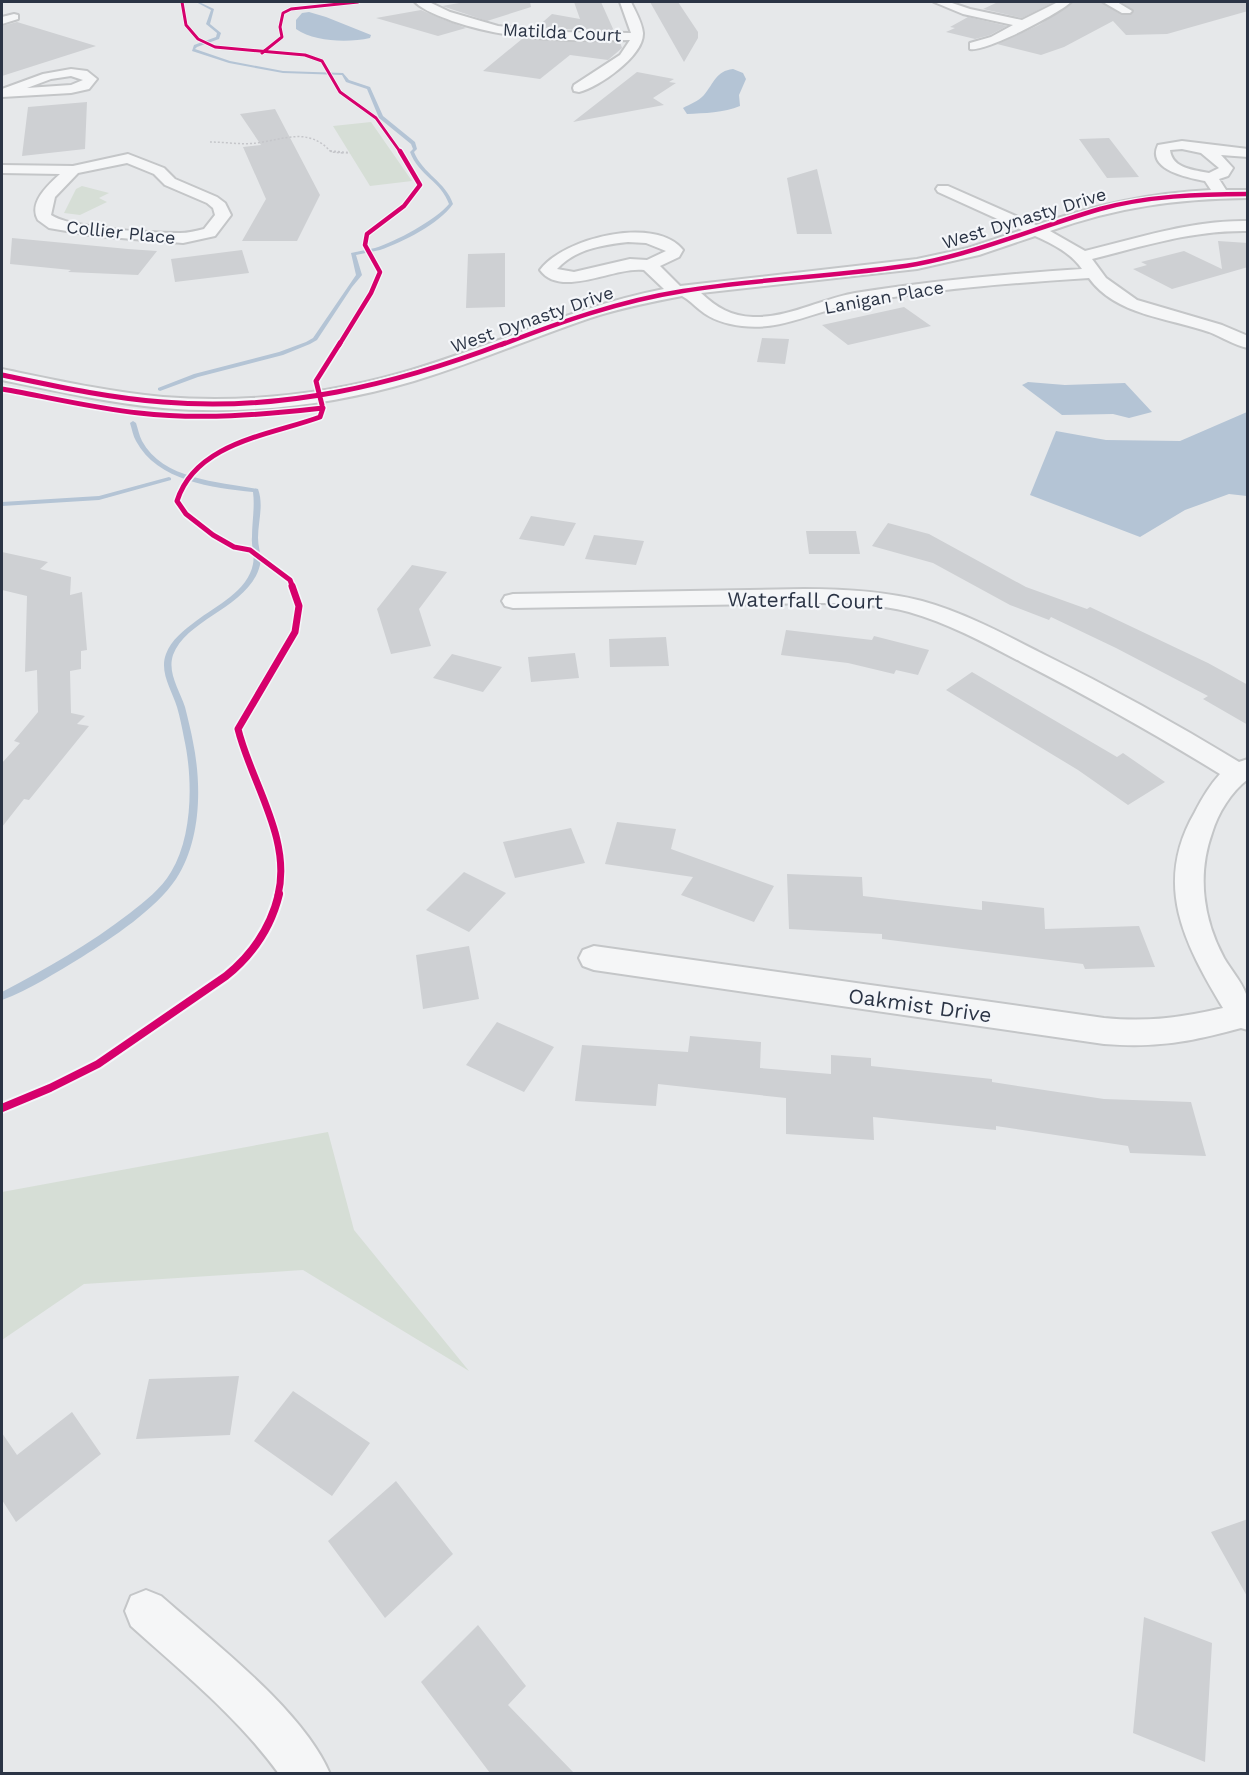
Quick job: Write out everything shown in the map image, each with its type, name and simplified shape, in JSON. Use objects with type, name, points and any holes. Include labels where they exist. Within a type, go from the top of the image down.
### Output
[{"type":"street","name":"Matilda Court","points":[[421,2],[453,18],[501,29],[560,35],[637,36]]},
{"type":"street","points":[[579,88],[628,56],[636,45],[637,36],[626,2]]},
{"type":"street","points":[[940,2],[968,12],[1023,24]]},
{"type":"street","points":[[974,46],[994,40],[1065,2]]},
{"type":"street","points":[[1109,2],[1126,11]]},
{"type":"street","points":[[2,21],[14,17]]},
{"type":"street","points":[[70,71],[85,74],[91,79],[84,86],[71,89],[2,93],[70,71]]},
{"type":"street","points":[[1205,149],[1217,155],[1226,168],[1223,173],[1210,177],[1171,166],[1161,151],[1171,146],[1205,149],[1248,153]]},
{"type":"street","name":"Collier Place","points":[[2,169],[73,170],[128,158],[159,171],[170,182],[212,200],[220,206],[223,216],[209,233],[183,238],[96,231],[55,225],[43,217],[43,205],[50,193],[73,170]]},
{"type":"street","points":[[1210,177],[1221,194]]},
{"type":"street","points":[[943,189],[1050,237],[1082,257],[1110,291],[1131,304],[1216,329],[1248,343]]},
{"type":"street","name":"West Dynasty Drive","points":[[2,375],[129,399],[168,402],[234,403],[303,398],[357,389],[407,377],[595,311],[682,291],[931,261],[975,251],[1128,203],[1221,194],[1248,194]]},
{"type":"street","points":[[1082,257],[1174,233],[1227,226],[1248,226]]},
{"type":"street","points":[[625,238],[653,240],[675,250],[674,254],[649,265],[632,264],[557,278],[548,270],[554,260],[588,243],[625,238]]},
{"type":"street","name":"Lanigan Place","points":[[649,265],[712,313],[735,320],[779,322],[819,307],[851,299],[995,279],[1093,273]]},
{"type":"street","name":"Waterfall Court","points":[[513,601],[804,596],[851,597],[913,606],[957,621],[1011,647],[1242,770]]},
{"type":"street","points":[[1242,770],[1221,790],[1196,834],[1191,851],[1189,890],[1190,909],[1200,940],[1246,1017]]},
{"type":"street","name":"Oakmist Drive","points":[[594,958],[1104,1031],[1142,1034],[1185,1030],[1246,1017]]},
{"type":"street","points":[[146,1611],[224,1680],[291,1750],[307,1773]]},
{"type":"path","points":[[210,142],[255,142],[299,135],[323,143],[328,151],[350,153]]},
{"type":"shaded area","points":[[371,122],[412,181],[370,186],[333,126]]},
{"type":"shaded area","points":[[82,186],[109,193],[99,198],[107,202],[80,215],[64,213],[76,189]]},
{"type":"shaded area","points":[[328,1132],[354,1230],[469,1371],[303,1270],[84,1284],[2,1340],[2,1192]]},
{"type":"water","points":[[309,12],[371,35],[370,38],[352,41],[312,37],[296,29],[296,20],[302,13]]},
{"type":"water","points":[[733,69],[743,73],[746,79],[739,95],[740,106],[721,111],[687,114],[683,108],[702,97],[719,75]]},
{"type":"water","points":[[1028,382],[1065,385],[1125,383],[1152,412],[1129,418],[1113,414],[1062,415],[1022,385]]},
{"type":"water","points":[[1247,412],[1247,496],[1229,494],[1185,510],[1140,537],[1030,495],[1056,431],[1106,440],[1180,441]]},
{"type":"building","points":[[465,2],[530,2],[531,7],[487,21],[442,6]]},
{"type":"building","points":[[574,2],[601,2],[614,31],[536,28],[552,14],[580,19]]},
{"type":"building","points":[[650,2],[678,2],[698,32],[698,38],[684,62]]},
{"type":"building","points":[[998,2],[1054,2],[1022,18],[983,9]]},
{"type":"building","points":[[1073,2],[1101,2],[1122,15],[1130,15],[1134,11],[1121,2],[1248,2],[1248,11],[1167,34],[1126,35],[1113,21],[1064,47],[1041,55],[997,44],[1039,25]]},
{"type":"building","points":[[421,10],[466,28],[438,36],[376,18]]},
{"type":"building","points":[[968,17],[1007,26],[990,35],[975,39],[946,32],[955,28],[950,27]]},
{"type":"building","points":[[17,22],[96,46],[2,76],[2,26]]},
{"type":"building","points":[[522,39],[620,42],[622,48],[608,60],[570,55],[540,79],[483,71]]},
{"type":"building","points":[[637,72],[674,79],[669,82],[676,83],[653,98],[664,105],[573,122]]},
{"type":"building","points":[[87,102],[85,149],[22,156],[28,107]]},
{"type":"building","points":[[275,109],[320,195],[297,241],[242,241],[266,199],[243,147],[261,145],[240,114]]},
{"type":"building","points":[[1109,138],[1139,177],[1107,178],[1079,139]]},
{"type":"building","points":[[817,169],[832,234],[797,234],[787,178]]},
{"type":"building","points":[[12,238],[157,251],[138,275],[68,272],[71,270],[10,264]]},
{"type":"building","points":[[1218,241],[1248,243],[1248,267],[1172,289],[1133,269],[1147,265],[1141,262],[1184,251],[1222,269]]},
{"type":"building","points":[[242,250],[249,273],[175,282],[171,259]]},
{"type":"building","points":[[505,253],[505,307],[466,308],[468,254]]},
{"type":"building","points":[[904,307],[931,326],[848,345],[822,325]]},
{"type":"building","points":[[762,338],[789,339],[785,364],[757,362]]},
{"type":"building","points":[[531,516],[576,523],[564,546],[519,539]]},
{"type":"building","points":[[888,523],[929,534],[1026,587],[1087,609],[1090,607],[1208,663],[1248,685],[1248,725],[1203,699],[1208,696],[1051,617],[1049,620],[1010,605],[933,563],[872,546]]},
{"type":"building","points":[[806,531],[856,531],[860,554],[809,554]]},
{"type":"building","points":[[594,535],[644,541],[636,565],[585,559]]},
{"type":"building","points":[[2,552],[48,562],[40,569],[71,577],[70,595],[82,592],[87,650],[81,651],[81,669],[70,671],[71,713],[85,716],[77,724],[89,726],[29,800],[24,799],[2,827],[2,763],[20,743],[14,741],[38,712],[37,670],[25,672],[27,596],[2,590]]},
{"type":"building","points":[[412,565],[447,572],[419,609],[431,646],[391,654],[377,609]]},
{"type":"building","points":[[786,630],[872,640],[874,636],[929,650],[918,675],[896,670],[894,674],[848,663],[781,655]]},
{"type":"building","points":[[666,637],[669,666],[610,667],[609,639]]},
{"type":"building","points":[[575,653],[579,678],[531,682],[528,657]]},
{"type":"building","points":[[452,654],[502,667],[483,692],[433,678]]},
{"type":"building","points":[[972,672],[1117,757],[1123,753],[1165,782],[1128,805],[1078,770],[946,690]]},
{"type":"building","points":[[617,822],[676,829],[671,849],[774,886],[754,922],[681,895],[693,877],[605,864]]},
{"type":"building","points":[[571,828],[585,863],[515,878],[503,842]]},
{"type":"building","points":[[464,872],[506,893],[469,932],[426,910]]},
{"type":"building","points":[[787,874],[862,877],[863,896],[982,910],[982,901],[1044,908],[1045,929],[1139,926],[1155,967],[1085,969],[1083,964],[882,939],[882,934],[789,929]]},
{"type":"building","points":[[469,946],[479,999],[423,1009],[416,955]]},
{"type":"building","points":[[497,1022],[554,1047],[524,1092],[466,1065]]},
{"type":"building","points":[[690,1036],[761,1042],[760,1068],[831,1074],[831,1055],[871,1058],[871,1066],[992,1079],[992,1082],[1104,1099],[1191,1102],[1206,1156],[1130,1153],[1128,1146],[996,1126],[996,1130],[873,1117],[874,1140],[786,1134],[786,1098],[658,1084],[656,1106],[575,1101],[582,1045],[688,1052]]},
{"type":"building","points":[[239,1376],[230,1435],[136,1439],[149,1379]]},
{"type":"building","points":[[293,1391],[370,1443],[332,1496],[254,1441]]},
{"type":"building","points":[[72,1412],[101,1454],[16,1522],[2,1500],[2,1433],[17,1455]]},
{"type":"building","points":[[396,1481],[453,1554],[385,1618],[328,1541]]},
{"type":"building","points":[[1248,1519],[1248,1598],[1211,1532]]},
{"type":"building","points":[[1144,1617],[1212,1643],[1205,1762],[1133,1733]]},
{"type":"building","points":[[478,1625],[526,1686],[508,1705],[574,1773],[490,1773],[421,1682]]},
{"type":"waterway","points":[[160,389],[196,375],[288,351],[315,339],[359,275],[353,254],[377,249],[405,236],[429,223],[451,204],[444,189],[415,161],[412,152],[415,149],[413,143],[381,117],[369,88],[347,81],[343,74],[283,72],[229,62],[193,50],[195,46],[218,38],[219,33],[208,24],[213,10],[197,2]]},
{"type":"waterway","points":[[2,996],[68,960],[115,930],[156,896],[177,870],[188,840],[191,823],[193,767],[180,705],[172,686],[168,659],[178,641],[240,591],[250,580],[256,567],[256,490],[200,481],[164,466],[150,455],[139,441],[133,423]]},
{"type":"waterway","points":[[2,504],[99,498],[169,479]]},
{"type":"cycle path","points":[[182,2],[186,25],[198,39],[215,47],[284,52],[305,55],[322,61],[344,97],[380,122],[420,185],[404,206],[367,234],[365,245],[380,272],[371,293],[316,381],[322,405]]},
{"type":"cycle path","points":[[262,53],[282,37],[280,27],[283,13],[291,9],[358,2]]},
{"type":"cycle path","points":[[2,375],[96,393],[162,402],[233,404],[304,399],[407,377],[554,325],[644,298],[721,285],[917,264],[974,251],[1119,205],[1174,197],[1248,194]]},
{"type":"cycle path","points":[[2,389],[114,410],[166,416],[271,414],[323,408]]},
{"type":"cycle path","points":[[2,1108],[50,1088],[98,1064],[217,983],[242,962],[266,929],[272,916],[280,889],[281,863],[278,846],[238,729],[295,632],[299,606],[290,580],[250,550],[234,547],[213,535],[186,514],[177,501],[180,490],[187,479],[208,460],[246,440],[320,417],[323,408]]}]
